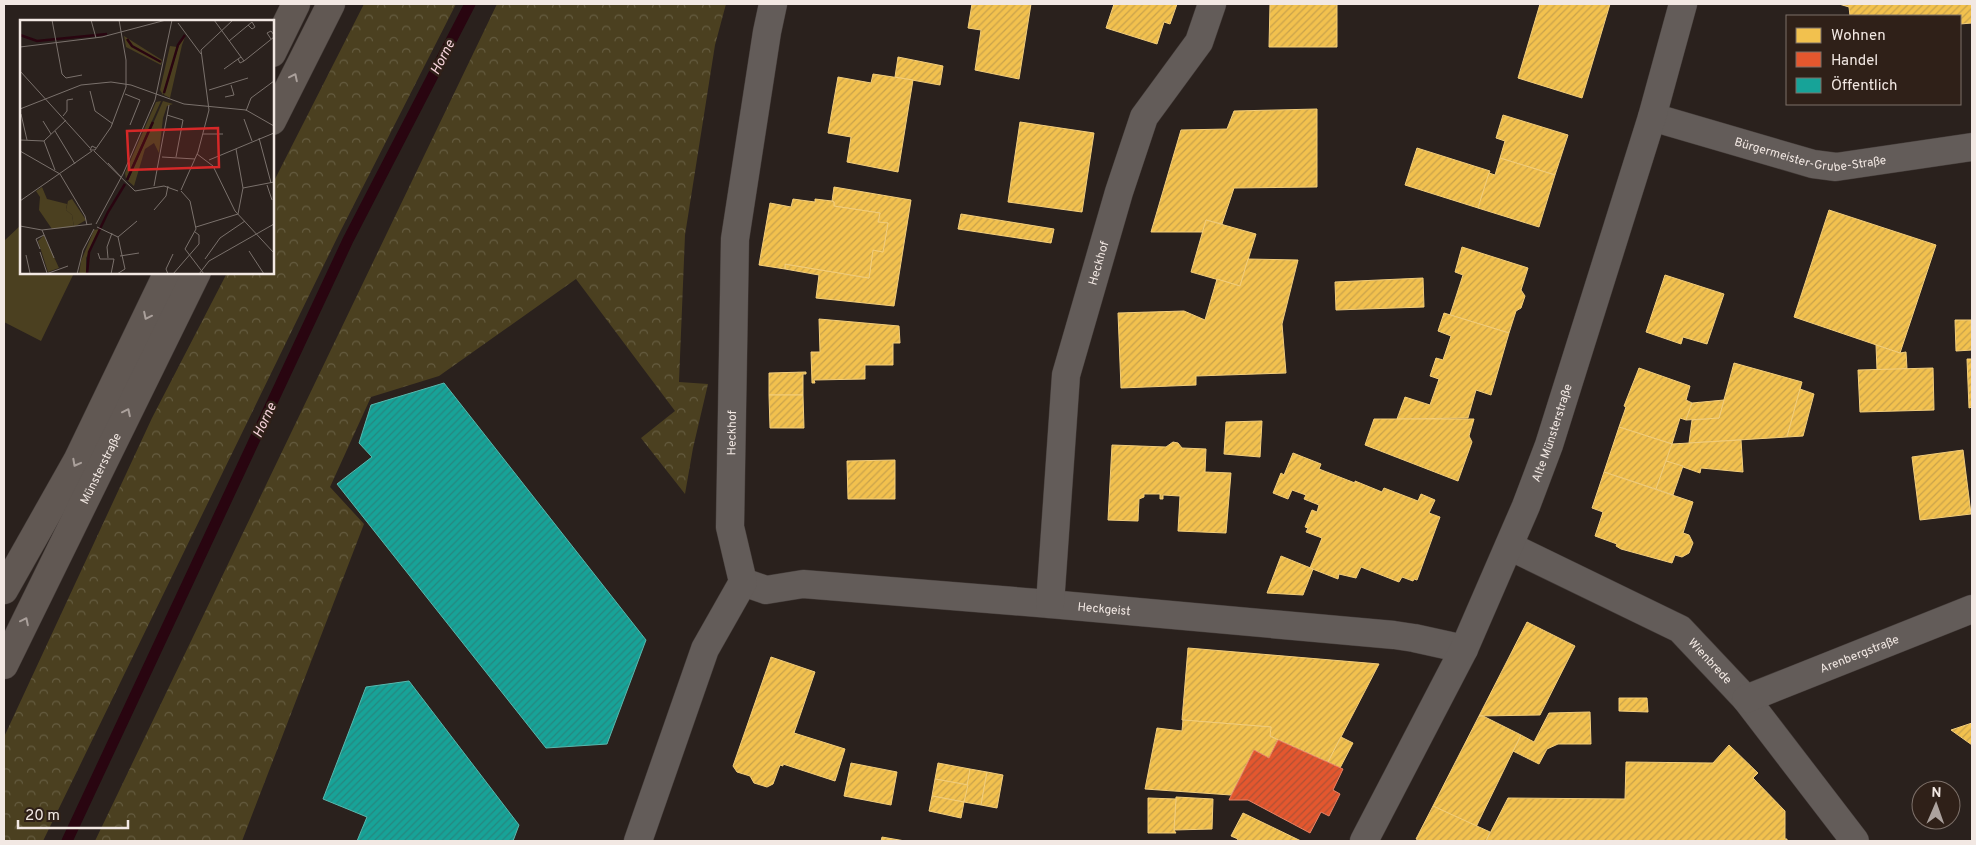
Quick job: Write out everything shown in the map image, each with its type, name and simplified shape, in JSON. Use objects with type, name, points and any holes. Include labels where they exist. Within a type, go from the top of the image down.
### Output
[{"type":"main road","points":[[274,49],[296,4]]},
{"type":"main road","points":[[274,117],[331,4]]},
{"type":"main road","name":"Münsterstraße","points":[[4,590],[77,461],[167,274]]},
{"type":"main road","name":"Münsterstraße","points":[[4,665],[196,274]]},
{"type":"street","name":"Heckhof","points":[[743,582],[730,527],[735,239],[773,4]]},
{"type":"street","name":"Heckhof","points":[[1050,604],[1066,375],[1119,192],[1144,117],[1199,42],[1212,4]]},
{"type":"street","name":"Alte Münsterstraße","points":[[1364,841],[1464,649],[1509,546],[1549,445],[1652,117],[1683,4]]},
{"type":"street","name":"Bürgermeister-Grube-Straße","points":[[1652,117],[1813,164],[1836,167],[1972,148]]},
{"type":"street","name":"Wienbrede","points":[[1509,546],[1680,629],[1746,699],[1855,841]]},
{"type":"street","name":"Heckgeist","points":[[743,582],[766,590],[803,584],[1394,635],[1464,649]]},
{"type":"street","points":[[638,841],[705,649],[743,582]]},
{"type":"street","name":"Arenbergstraße","points":[[1746,699],[1972,609]]},
{"type":"green space","points":[[364,4],[456,4],[339,234],[43,841],[4,841],[4,737],[152,418],[226,274],[274,274],[274,181]]},
{"type":"green space","points":[[497,4],[726,4],[715,45],[685,235],[679,382],[708,384],[693,448],[685,494],[641,438],[675,411],[576,279],[439,376],[371,397],[330,487],[364,524],[242,841],[95,841]]},
{"type":"green space","points":[[20,226],[20,274],[74,274],[41,341],[4,322],[4,241]]},
{"type":"building: Wohnen","points":[[972,4],[1031,4],[1019,79],[975,70],[981,30],[968,28]]},
{"type":"building: Wohnen","points":[[1114,4],[1177,4],[1170,24],[1164,22],[1157,44],[1106,28]]},
{"type":"building: Wohnen","points":[[1270,4],[1337,4],[1337,47],[1269,47]]},
{"type":"building: Wohnen","points":[[1540,4],[1610,4],[1582,98],[1518,78]]},
{"type":"building: Wohnen","points":[[1839,4],[1972,4],[1972,23],[1961,24],[1961,15],[1850,15],[1849,7]]},
{"type":"building: Wohnen","points":[[898,57],[943,66],[940,85],[895,77]]},
{"type":"building: Wohnen","points":[[873,74],[913,80],[898,172],[847,162],[851,137],[828,133],[838,77],[871,83]]},
{"type":"building: Wohnen","points":[[1317,109],[1317,187],[1234,188],[1222,224],[1206,220],[1203,232],[1151,232],[1181,130],[1227,129],[1234,111]]},
{"type":"building: Wohnen","points":[[1503,115],[1568,135],[1555,175],[1500,158],[1505,141],[1496,138]]},
{"type":"building: Wohnen","points":[[1020,122],[1094,133],[1082,212],[1008,202]]},
{"type":"building: Wohnen","points":[[1417,148],[1490,171],[1478,208],[1405,185]]},
{"type":"building: Wohnen","points":[[1500,158],[1555,175],[1539,227],[1478,208],[1489,173],[1495,175]]},
{"type":"building: Wohnen","points":[[834,187],[911,200],[894,306],[816,298],[819,275],[785,269],[785,264],[869,278],[873,250],[883,252],[888,223],[878,222],[880,213],[834,206],[832,201]]},
{"type":"building: Wohnen","points":[[793,199],[815,202],[815,199],[832,201],[834,206],[880,213],[878,222],[888,223],[883,252],[873,250],[869,278],[785,264],[785,269],[759,265],[770,203],[791,207]]},
{"type":"building: Wohnen","points":[[1829,210],[1936,245],[1900,353],[1794,317]]},
{"type":"building: Wohnen","points":[[961,214],[1054,229],[1051,243],[958,229]]},
{"type":"building: Wohnen","points":[[1206,220],[1256,234],[1240,286],[1191,272]]},
{"type":"building: Wohnen","points":[[1462,247],[1528,268],[1521,290],[1525,296],[1521,308],[1516,311],[1509,333],[1450,315],[1463,275],[1455,272]]},
{"type":"building: Wohnen","points":[[1248,259],[1298,260],[1282,324],[1286,373],[1196,376],[1196,385],[1121,388],[1118,313],[1184,311],[1205,320],[1217,279],[1240,286]]},
{"type":"building: Wohnen","points":[[1665,275],[1724,294],[1707,344],[1683,337],[1681,344],[1646,332]]},
{"type":"building: Wohnen","points":[[1423,278],[1424,307],[1336,310],[1335,282]]},
{"type":"building: Wohnen","points":[[1444,313],[1509,333],[1491,395],[1476,390],[1468,418],[1397,419],[1405,397],[1430,405],[1439,379],[1430,376],[1436,358],[1443,360],[1451,336],[1438,331]]},
{"type":"building: Wohnen","points":[[819,319],[899,326],[900,343],[893,343],[893,365],[865,365],[865,379],[814,380],[815,383],[812,383],[811,352],[820,352]]},
{"type":"building: Wohnen","points":[[1955,320],[1971,320],[1972,350],[1956,351]]},
{"type":"building: Wohnen","points":[[1876,345],[1900,353],[1906,352],[1907,369],[1877,370]]},
{"type":"building: Wohnen","points":[[1967,359],[1972,359],[1972,407],[1969,408]]},
{"type":"building: Wohnen","points":[[1734,363],[1802,382],[1787,437],[1689,443],[1692,420],[1719,418]]},
{"type":"building: Wohnen","points":[[1639,368],[1690,386],[1686,400],[1692,403],[1686,420],[1680,418],[1672,444],[1619,427],[1626,407],[1624,406]]},
{"type":"building: Wohnen","points":[[1933,368],[1934,410],[1860,412],[1858,370]]},
{"type":"building: Wohnen","points":[[806,372],[806,374],[803,374],[803,395],[769,395],[769,373]]},
{"type":"building: Wohnen","points":[[1800,389],[1814,394],[1803,436],[1787,437]]},
{"type":"building: Wohnen","points":[[769,395],[803,395],[804,428],[770,428]]},
{"type":"building: Wohnen","points":[[1724,400],[1719,418],[1686,420],[1692,403]]},
{"type":"building: Wohnen","points":[[1374,419],[1474,419],[1469,436],[1472,442],[1458,481],[1365,445]]},
{"type":"building: Wohnen","points":[[1262,421],[1260,457],[1224,454],[1226,422]]},
{"type":"building: Wohnen","points":[[1619,427],[1672,444],[1656,489],[1604,472]]},
{"type":"building: Wohnen","points":[[1741,440],[1743,472],[1701,468],[1700,473],[1666,461],[1672,444]]},
{"type":"building: Wohnen","points":[[1173,442],[1178,443],[1182,448],[1206,449],[1205,472],[1231,473],[1226,533],[1178,531],[1180,496],[1163,495],[1163,499],[1160,499],[1160,494],[1144,494],[1144,497],[1139,499],[1138,521],[1108,520],[1112,445],[1166,447]]},
{"type":"building: Wohnen","points":[[1963,450],[1971,514],[1920,520],[1912,457]]},
{"type":"building: Wohnen","points":[[1293,453],[1321,464],[1319,469],[1382,492],[1384,488],[1418,501],[1421,494],[1435,500],[1429,513],[1440,517],[1417,580],[1414,579],[1413,581],[1402,577],[1399,582],[1361,567],[1356,578],[1339,574],[1338,579],[1310,568],[1322,538],[1306,532],[1308,528],[1305,527],[1312,510],[1317,512],[1319,505],[1304,499],[1306,495],[1292,490],[1288,499],[1273,493],[1281,473],[1284,475]]},
{"type":"building: Wohnen","points":[[895,460],[895,499],[848,499],[847,461]]},
{"type":"building: Wohnen","points":[[1666,461],[1683,466],[1673,495],[1656,489]]},
{"type":"building: Wohnen","points":[[1604,472],[1693,502],[1683,533],[1689,535],[1693,543],[1689,553],[1682,557],[1675,555],[1672,563],[1621,549],[1616,546],[1617,544],[1595,536],[1603,512],[1592,508]]},
{"type":"building: Wohnen","points":[[1281,556],[1313,569],[1303,595],[1267,593]]},
{"type":"building: Wohnen","points":[[1527,622],[1575,646],[1540,715],[1479,716]]},
{"type":"building: Wohnen","points":[[1188,648],[1379,664],[1328,762],[1270,736],[1271,727],[1182,720]]},
{"type":"building: Wohnen","points":[[771,657],[815,672],[794,733],[845,749],[835,781],[783,764],[783,766],[780,765],[773,784],[767,787],[754,783],[750,776],[737,772],[733,766]]},
{"type":"building: Wohnen","points":[[1619,698],[1647,698],[1648,712],[1619,711]]},
{"type":"building: Wohnen","points":[[1590,712],[1591,744],[1558,744],[1547,749],[1539,764],[1513,751],[1521,735],[1534,742],[1549,713]]},
{"type":"building: Wohnen","points":[[1479,716],[1483,716],[1521,735],[1476,827],[1433,806]]},
{"type":"building: Wohnen","points":[[1183,720],[1271,727],[1270,736],[1278,740],[1269,758],[1254,750],[1231,795],[1145,789],[1157,728],[1182,731]]},
{"type":"building: Wohnen","points":[[1972,723],[1972,745],[1951,730]]},
{"type":"building: Wohnen","points":[[1341,737],[1353,743],[1340,768],[1328,762]]},
{"type":"building: Wohnen","points":[[1729,745],[1758,773],[1753,778],[1785,811],[1785,839],[1787,841],[1486,841],[1508,798],[1625,799],[1626,762],[1713,763]]},
{"type":"building: Wohnen","points":[[851,763],[897,772],[891,805],[844,796]]},
{"type":"building: Wohnen","points":[[938,763],[970,769],[968,785],[935,779]]},
{"type":"building: Wohnen","points":[[970,769],[987,772],[981,805],[964,802]]},
{"type":"building: Wohnen","points":[[987,772],[1003,775],[997,808],[981,805]]},
{"type":"building: Wohnen","points":[[935,779],[968,785],[964,802],[932,796]]},
{"type":"building: Wohnen","points":[[932,796],[964,802],[961,818],[929,811]]},
{"type":"building: Wohnen","points":[[1176,797],[1213,799],[1212,829],[1174,830]]},
{"type":"building: Wohnen","points":[[1148,798],[1176,799],[1174,830],[1176,833],[1148,833]]},
{"type":"building: Wohnen","points":[[1433,806],[1490,832],[1486,841],[1420,841],[1416,839]]},
{"type":"building: Wohnen","points":[[1243,813],[1301,841],[1237,841],[1238,839],[1231,836]]},
{"type":"building: Wohnen","points":[[882,837],[905,841],[881,841]]},
{"type":"building: Handel","points":[[1278,740],[1343,769],[1333,790],[1340,794],[1329,816],[1321,812],[1310,833],[1248,800],[1229,800],[1254,750],[1269,758]]},
{"type":"building: Öffentlich","points":[[444,383],[646,640],[607,744],[546,748],[337,484],[372,457],[359,443],[371,405]]},
{"type":"building: Öffentlich","points":[[409,681],[519,825],[513,841],[357,841],[367,817],[323,799],[366,687]]},
{"type":"waterway","name":"Horne","points":[[67,841],[348,240],[470,4]]}]
